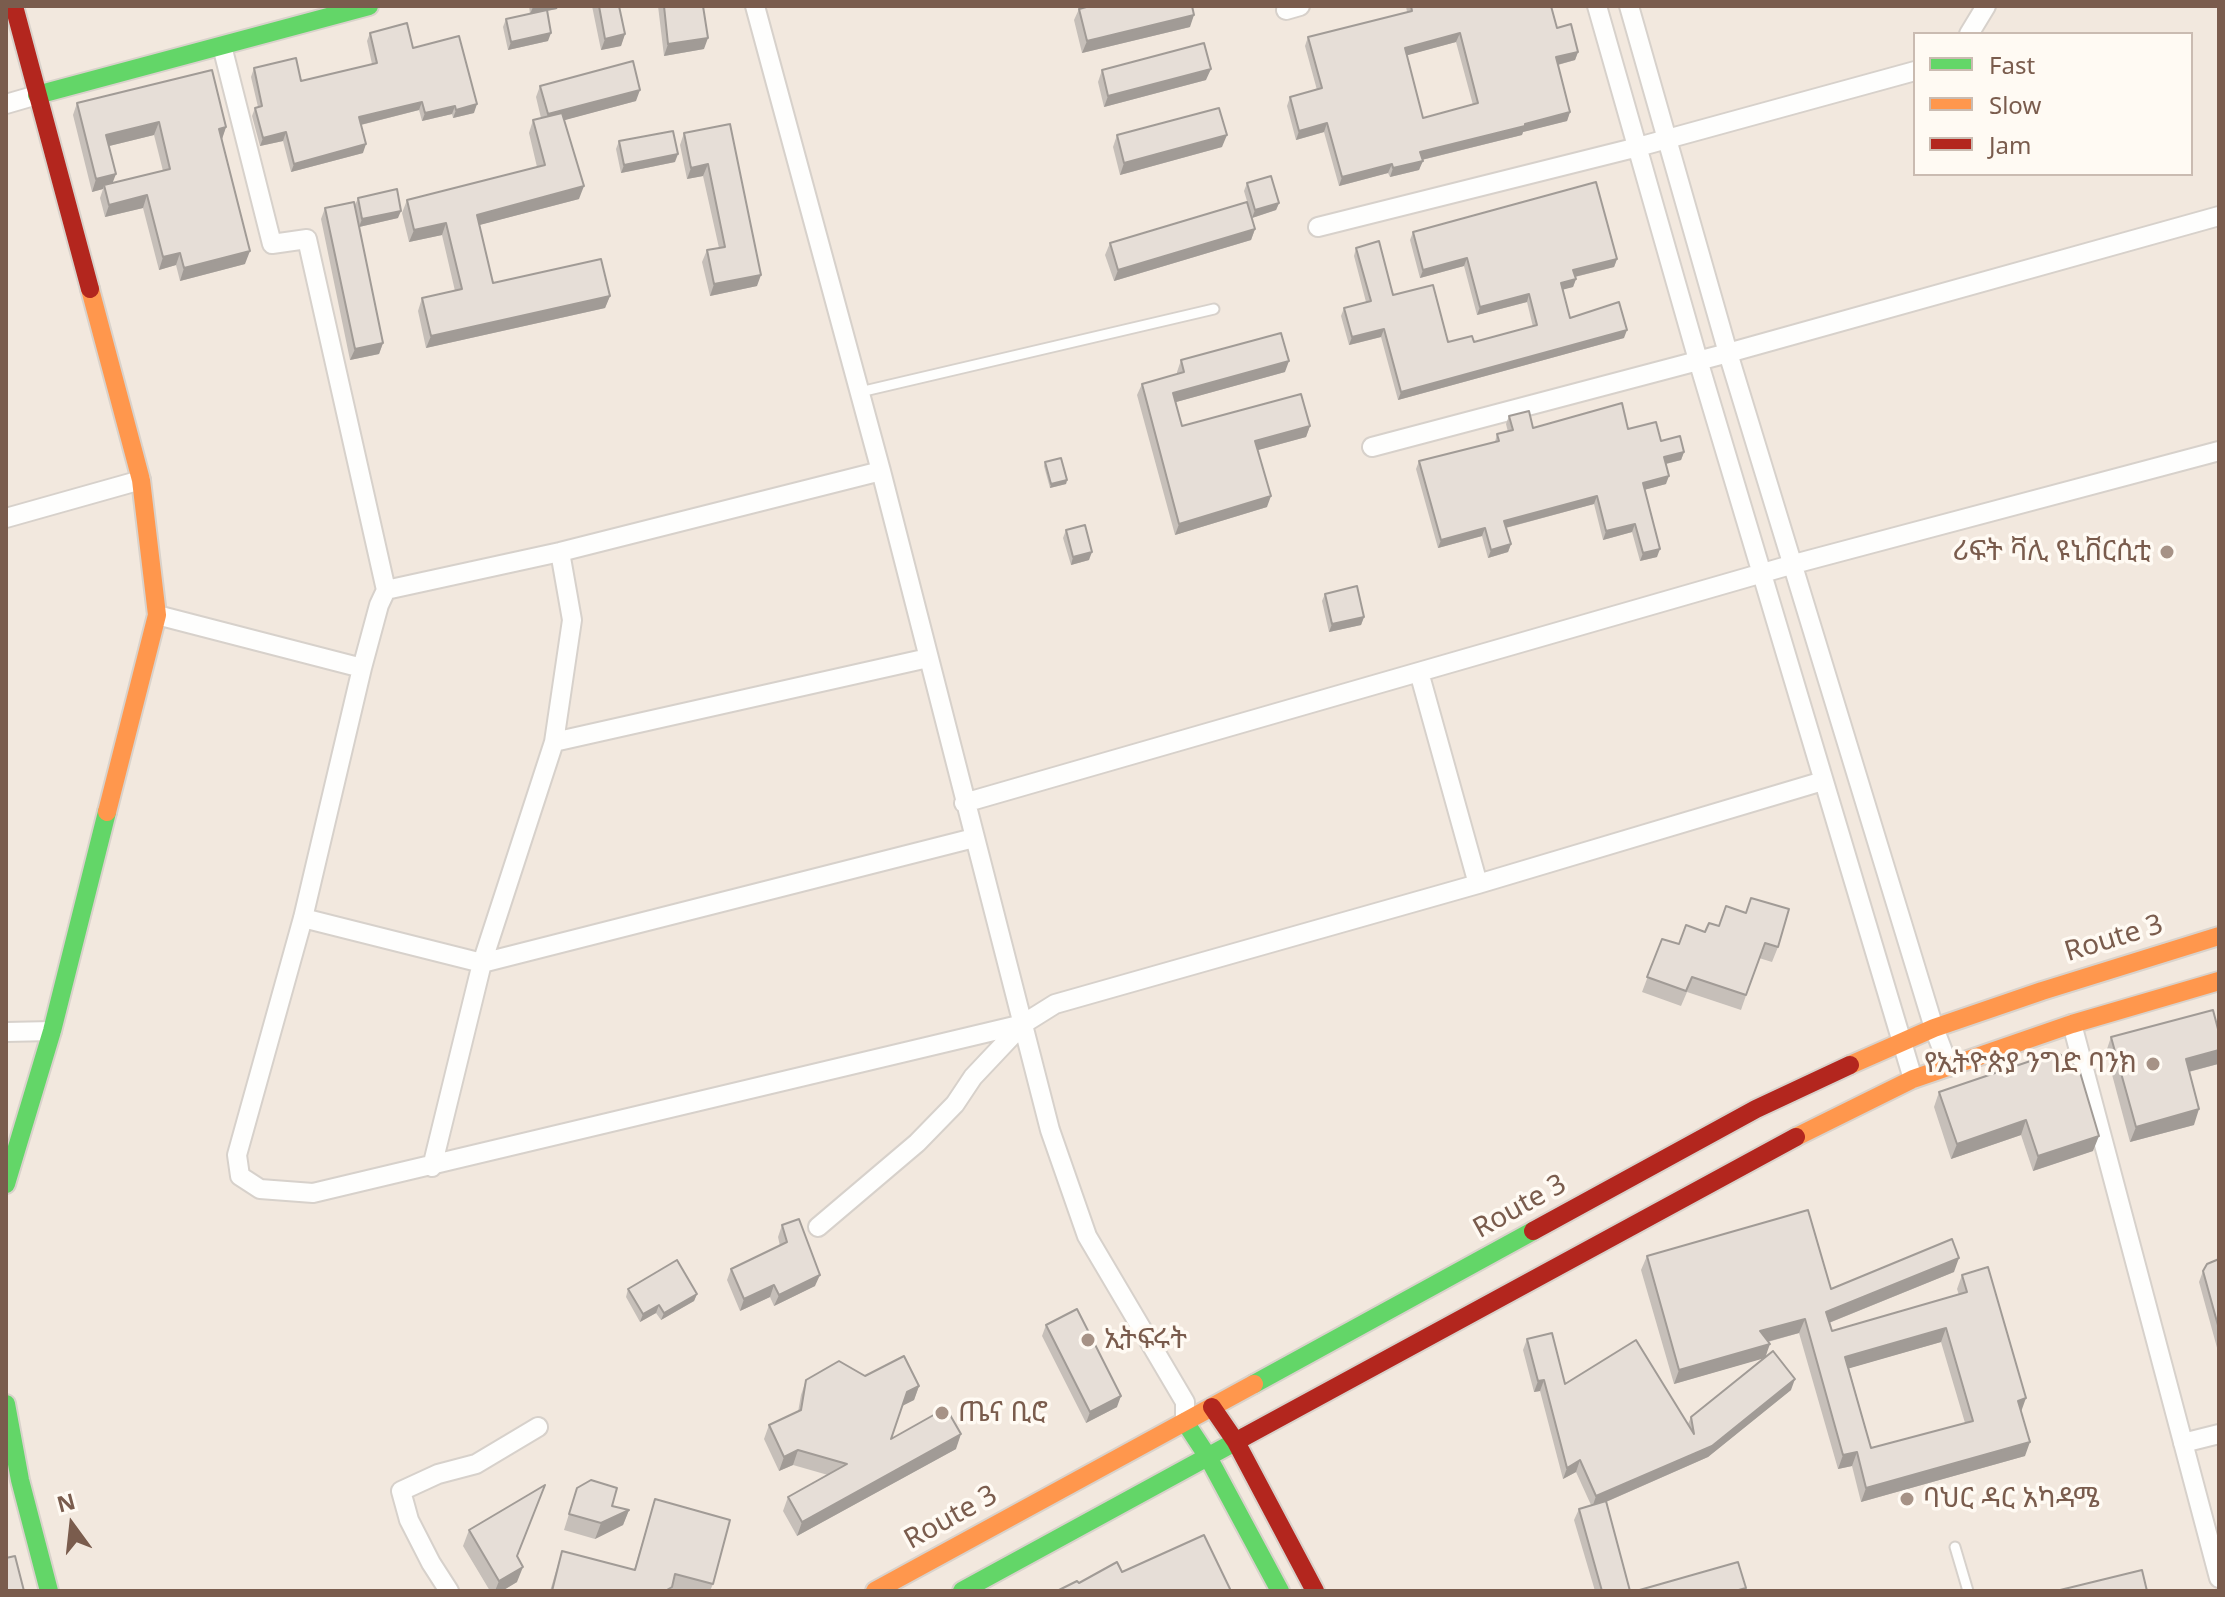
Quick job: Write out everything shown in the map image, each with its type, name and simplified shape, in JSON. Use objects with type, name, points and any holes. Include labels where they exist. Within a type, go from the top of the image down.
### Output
[{"type":"main road","points":[[6,1184],[52,1031],[157,615],[141,480],[14,6]]},
{"type":"main road","points":[[37,95],[369,6]]},
{"type":"main road","name":"Route 3","points":[[875,1591],[1756,1109],[1934,1028],[2219,936]]},
{"type":"main road","points":[[962,1591],[1787,1141],[1913,1079],[2072,1024],[2219,981]]},
{"type":"main road","points":[[6,1404],[20,1480],[49,1591]]},
{"type":"main road","points":[[1212,1407],[1236,1442],[1315,1591]]},
{"type":"main road","points":[[1185,1422],[1208,1457],[1280,1591]]},
{"type":"street","points":[[755,6],[881,471],[1050,1130],[1087,1236],[1185,1402],[1185,1422]]},
{"type":"street","points":[[1597,6],[1698,360],[1913,1079]]},
{"type":"street","points":[[1629,6],[1728,353],[1934,1028],[1949,1067]]},
{"type":"street","points":[[1970,32],[1986,6]]},
{"type":"street","points":[[222,46],[272,244],[307,239],[386,590],[362,668],[303,918],[237,1155],[240,1176],[260,1189],[313,1193],[1023,1024]]},
{"type":"street","points":[[1318,227],[1638,147],[1913,72]]},
{"type":"street","points":[[6,104],[37,95]]},
{"type":"street","points":[[1372,447],[1728,353],[2219,216]]},
{"type":"street","points":[[964,803],[1794,564],[2219,451]]},
{"type":"street","points":[[386,590],[560,552],[881,471]]},
{"type":"street","points":[[6,518],[141,480]]},
{"type":"street","points":[[432,1167],[482,963],[554,742],[572,620],[560,552]]},
{"type":"street","points":[[157,615],[362,668]]},
{"type":"street","points":[[554,742],[928,658]]},
{"type":"street","points":[[1419,672],[1478,884]]},
{"type":"street","points":[[818,1227],[917,1143],[955,1104],[973,1077],[1023,1024],[1055,1004],[1478,884],[1823,781]]},
{"type":"street","points":[[303,918],[482,963],[974,838]]},
{"type":"street","points":[[2072,1024],[2219,1578]]},
{"type":"street","points":[[6,1032],[52,1031]]},
{"type":"street","points":[[1185,1402],[1212,1407]]},
{"type":"street","points":[[449,1591],[409,1520],[401,1491],[438,1474],[476,1464],[538,1427]]},
{"type":"street","points":[[2183,1443],[2219,1434]]},
{"type":"lane","points":[[860,392],[1214,309]]},
{"type":"lane","points":[[1955,1547],[1968,1591]]},
{"type":"shaded area","points":[[6,6],[2219,6],[2219,1591],[6,1591]]},
{"type":"building","points":[[599,6],[619,6],[625,34],[605,39]]},
{"type":"building","points":[[664,6],[703,6],[708,38],[668,44]]},
{"type":"building","points":[[1090,6],[1192,6],[1194,15],[1087,41],[1079,9]]},
{"type":"building","points":[[1411,6],[1551,6],[1557,28],[1571,24],[1578,52],[1556,57],[1570,112],[1420,152],[1423,161],[1393,168],[1392,164],[1342,177],[1327,123],[1299,131],[1290,97],[1322,88],[1308,37],[1412,11]],"holes":[[[1460,33],[1478,103],[1423,118],[1405,48]]]},
{"type":"building","points":[[547,10],[551,33],[511,42],[506,19]]},
{"type":"building","points":[[407,23],[413,48],[459,36],[477,104],[425,113],[422,102],[359,117],[366,144],[294,164],[286,132],[263,138],[255,108],[262,106],[254,68],[296,58],[301,81],[377,63],[370,33]]},
{"type":"building","points":[[1204,43],[1211,69],[1108,96],[1102,70]]},
{"type":"building","points":[[633,61],[640,90],[548,114],[540,86]]},
{"type":"building","points":[[212,70],[226,127],[219,129],[250,251],[184,268],[180,253],[163,257],[147,195],[109,205],[104,185],[170,169],[159,122],[106,135],[116,174],[96,179],[77,103]]},
{"type":"building","points":[[1219,108],[1227,135],[1124,163],[1117,135]]},
{"type":"building","points":[[562,113],[584,186],[477,215],[493,283],[601,259],[610,296],[431,336],[422,298],[462,289],[446,223],[414,230],[407,200],[545,165],[533,120]]},
{"type":"building","points":[[730,124],[761,275],[714,284],[707,250],[725,247],[708,164],[691,168],[684,133]]},
{"type":"building","points":[[673,131],[678,154],[624,165],[619,141]]},
{"type":"building","points":[[1271,176],[1279,203],[1255,210],[1247,183]]},
{"type":"building","points":[[1596,182],[1617,259],[1573,270],[1576,279],[1561,283],[1570,318],[1619,302],[1627,330],[1401,392],[1384,329],[1352,337],[1344,308],[1371,301],[1356,248],[1379,241],[1393,295],[1433,285],[1448,342],[1472,336],[1474,342],[1537,325],[1529,294],[1480,307],[1467,258],[1423,270],[1413,232]]},
{"type":"building","points":[[397,189],[401,211],[362,219],[358,198]]},
{"type":"building","points":[[354,202],[383,343],[355,349],[325,208]]},
{"type":"building","points":[[1247,202],[1255,229],[1118,270],[1110,243]]},
{"type":"building","points":[[1281,333],[1289,361],[1173,393],[1182,426],[1301,394],[1310,426],[1255,441],[1271,496],[1179,524],[1142,384],[1184,372],[1181,360]]},
{"type":"building","points":[[1622,403],[1628,429],[1656,422],[1661,441],[1680,436],[1684,452],[1664,457],[1669,476],[1643,483],[1660,549],[1643,553],[1635,524],[1606,531],[1597,496],[1504,521],[1511,544],[1491,550],[1485,528],[1441,540],[1419,461],[1499,441],[1497,434],[1513,430],[1509,416],[1529,411],[1533,428]]},
{"type":"building","points":[[1061,458],[1067,480],[1051,484],[1045,462]]},
{"type":"building","points":[[1085,525],[1092,552],[1073,557],[1066,530]]},
{"type":"building","points":[[1357,586],[1364,617],[1332,624],[1325,594]]},
{"type":"building","points":[[1751,898],[1789,909],[1778,947],[1765,943],[1746,995],[1692,977],[1686,991],[1647,977],[1662,939],[1679,944],[1686,925],[1705,932],[1709,923],[1719,926],[1726,906],[1746,913]]},
{"type":"building","points":[[2213,1010],[2219,1033],[2219,1050],[2186,1059],[2199,1109],[2136,1127],[2111,1037]]},
{"type":"building","points":[[2057,1052],[2079,1069],[2099,1136],[2038,1156],[2026,1120],[1957,1144],[1939,1092]]},
{"type":"building","points":[[1808,1210],[1831,1289],[1952,1239],[1959,1258],[1826,1312],[1832,1331],[1967,1292],[1962,1275],[1988,1267],[2026,1398],[2018,1401],[2030,1442],[1866,1488],[1857,1452],[1843,1455],[1805,1319],[1760,1331],[1770,1344],[1679,1370],[1647,1256]],"holes":[[[1946,1328],[1973,1421],[1871,1448],[1845,1357]]]},
{"type":"building","points":[[799,1219],[820,1275],[779,1295],[774,1285],[744,1299],[731,1269],[787,1242],[782,1225]]},
{"type":"building","points":[[2219,1259],[2219,1329],[2203,1271],[2207,1264]]},
{"type":"building","points":[[677,1260],[697,1294],[664,1313],[659,1305],[643,1314],[628,1289]]},
{"type":"building","points":[[1077,1309],[1121,1396],[1090,1412],[1046,1325]]},
{"type":"building","points":[[1552,1333],[1565,1384],[1636,1340],[1694,1434],[1691,1417],[1773,1351],[1795,1379],[1712,1446],[1596,1496],[1580,1460],[1567,1468],[1544,1380],[1538,1381],[1527,1339]]},
{"type":"building","points":[[904,1356],[919,1386],[907,1392],[891,1439],[946,1408],[961,1434],[802,1522],[788,1497],[847,1464],[798,1450],[784,1457],[769,1425],[801,1410],[806,1380],[839,1361],[865,1376]]},
{"type":"building","points":[[591,1480],[617,1488],[612,1506],[629,1510],[601,1523],[569,1514],[577,1488]]},
{"type":"building","points":[[545,1485],[517,1556],[523,1567],[499,1581],[469,1530]]},
{"type":"building","points":[[655,1499],[730,1520],[713,1584],[675,1574],[672,1587],[665,1591],[552,1591],[562,1551],[635,1570]]},
{"type":"building","points":[[1606,1501],[1630,1591],[1602,1591],[1579,1509]]},
{"type":"building","points":[[1204,1535],[1231,1591],[1057,1591],[1117,1562],[1122,1572]]},
{"type":"building","points":[[15,1556],[24,1591],[6,1591],[6,1558]]},
{"type":"building","points":[[1738,1562],[1746,1588],[1735,1591],[1636,1591]]},
{"type":"building","points":[[2142,1570],[2147,1591],[2056,1591]]},
{"type":"traffic: fast","points":[[37,95],[369,6]]},
{"type":"traffic: fast","points":[[6,1184],[52,1031],[107,812]]},
{"type":"traffic: fast","points":[[1254,1384],[1533,1231]]},
{"type":"traffic: fast","points":[[6,1404],[20,1480],[49,1591]]},
{"type":"traffic: fast","points":[[1185,1422],[1208,1457],[1280,1591]]},
{"type":"traffic: fast","points":[[962,1591],[1244,1437]]},
{"type":"traffic: slow","points":[[90,289],[141,480],[157,615],[107,812]]},
{"type":"traffic: slow","points":[[1850,1065],[1934,1028],[2219,936]]},
{"type":"traffic: slow","points":[[1796,1137],[1913,1079],[2072,1024],[2219,981]]},
{"type":"traffic: slow","points":[[875,1591],[1254,1384]]},
{"type":"traffic: jam","points":[[14,6],[90,289]]},
{"type":"traffic: jam","points":[[1533,1231],[1756,1109],[1850,1065]]},
{"type":"traffic: jam","points":[[1244,1437],[1796,1137]]},
{"type":"traffic: jam","points":[[1212,1407],[1236,1442],[1315,1591]]},
{"type":"place","name":"ሪፍት ቫሊ ዩኒቨርሲቲ","points":[[2167,552]]},
{"type":"place","name":"የኢትዮጵያ ንግድ ባንክ","points":[[2153,1064]]},
{"type":"place","name":"ኢትፍሩት","points":[[1088,1340]]},
{"type":"place","name":"ጤና ቢሮ","points":[[942,1413]]},
{"type":"place","name":"ባህር ዳር አካዳሜ","points":[[1907,1499]]}]
